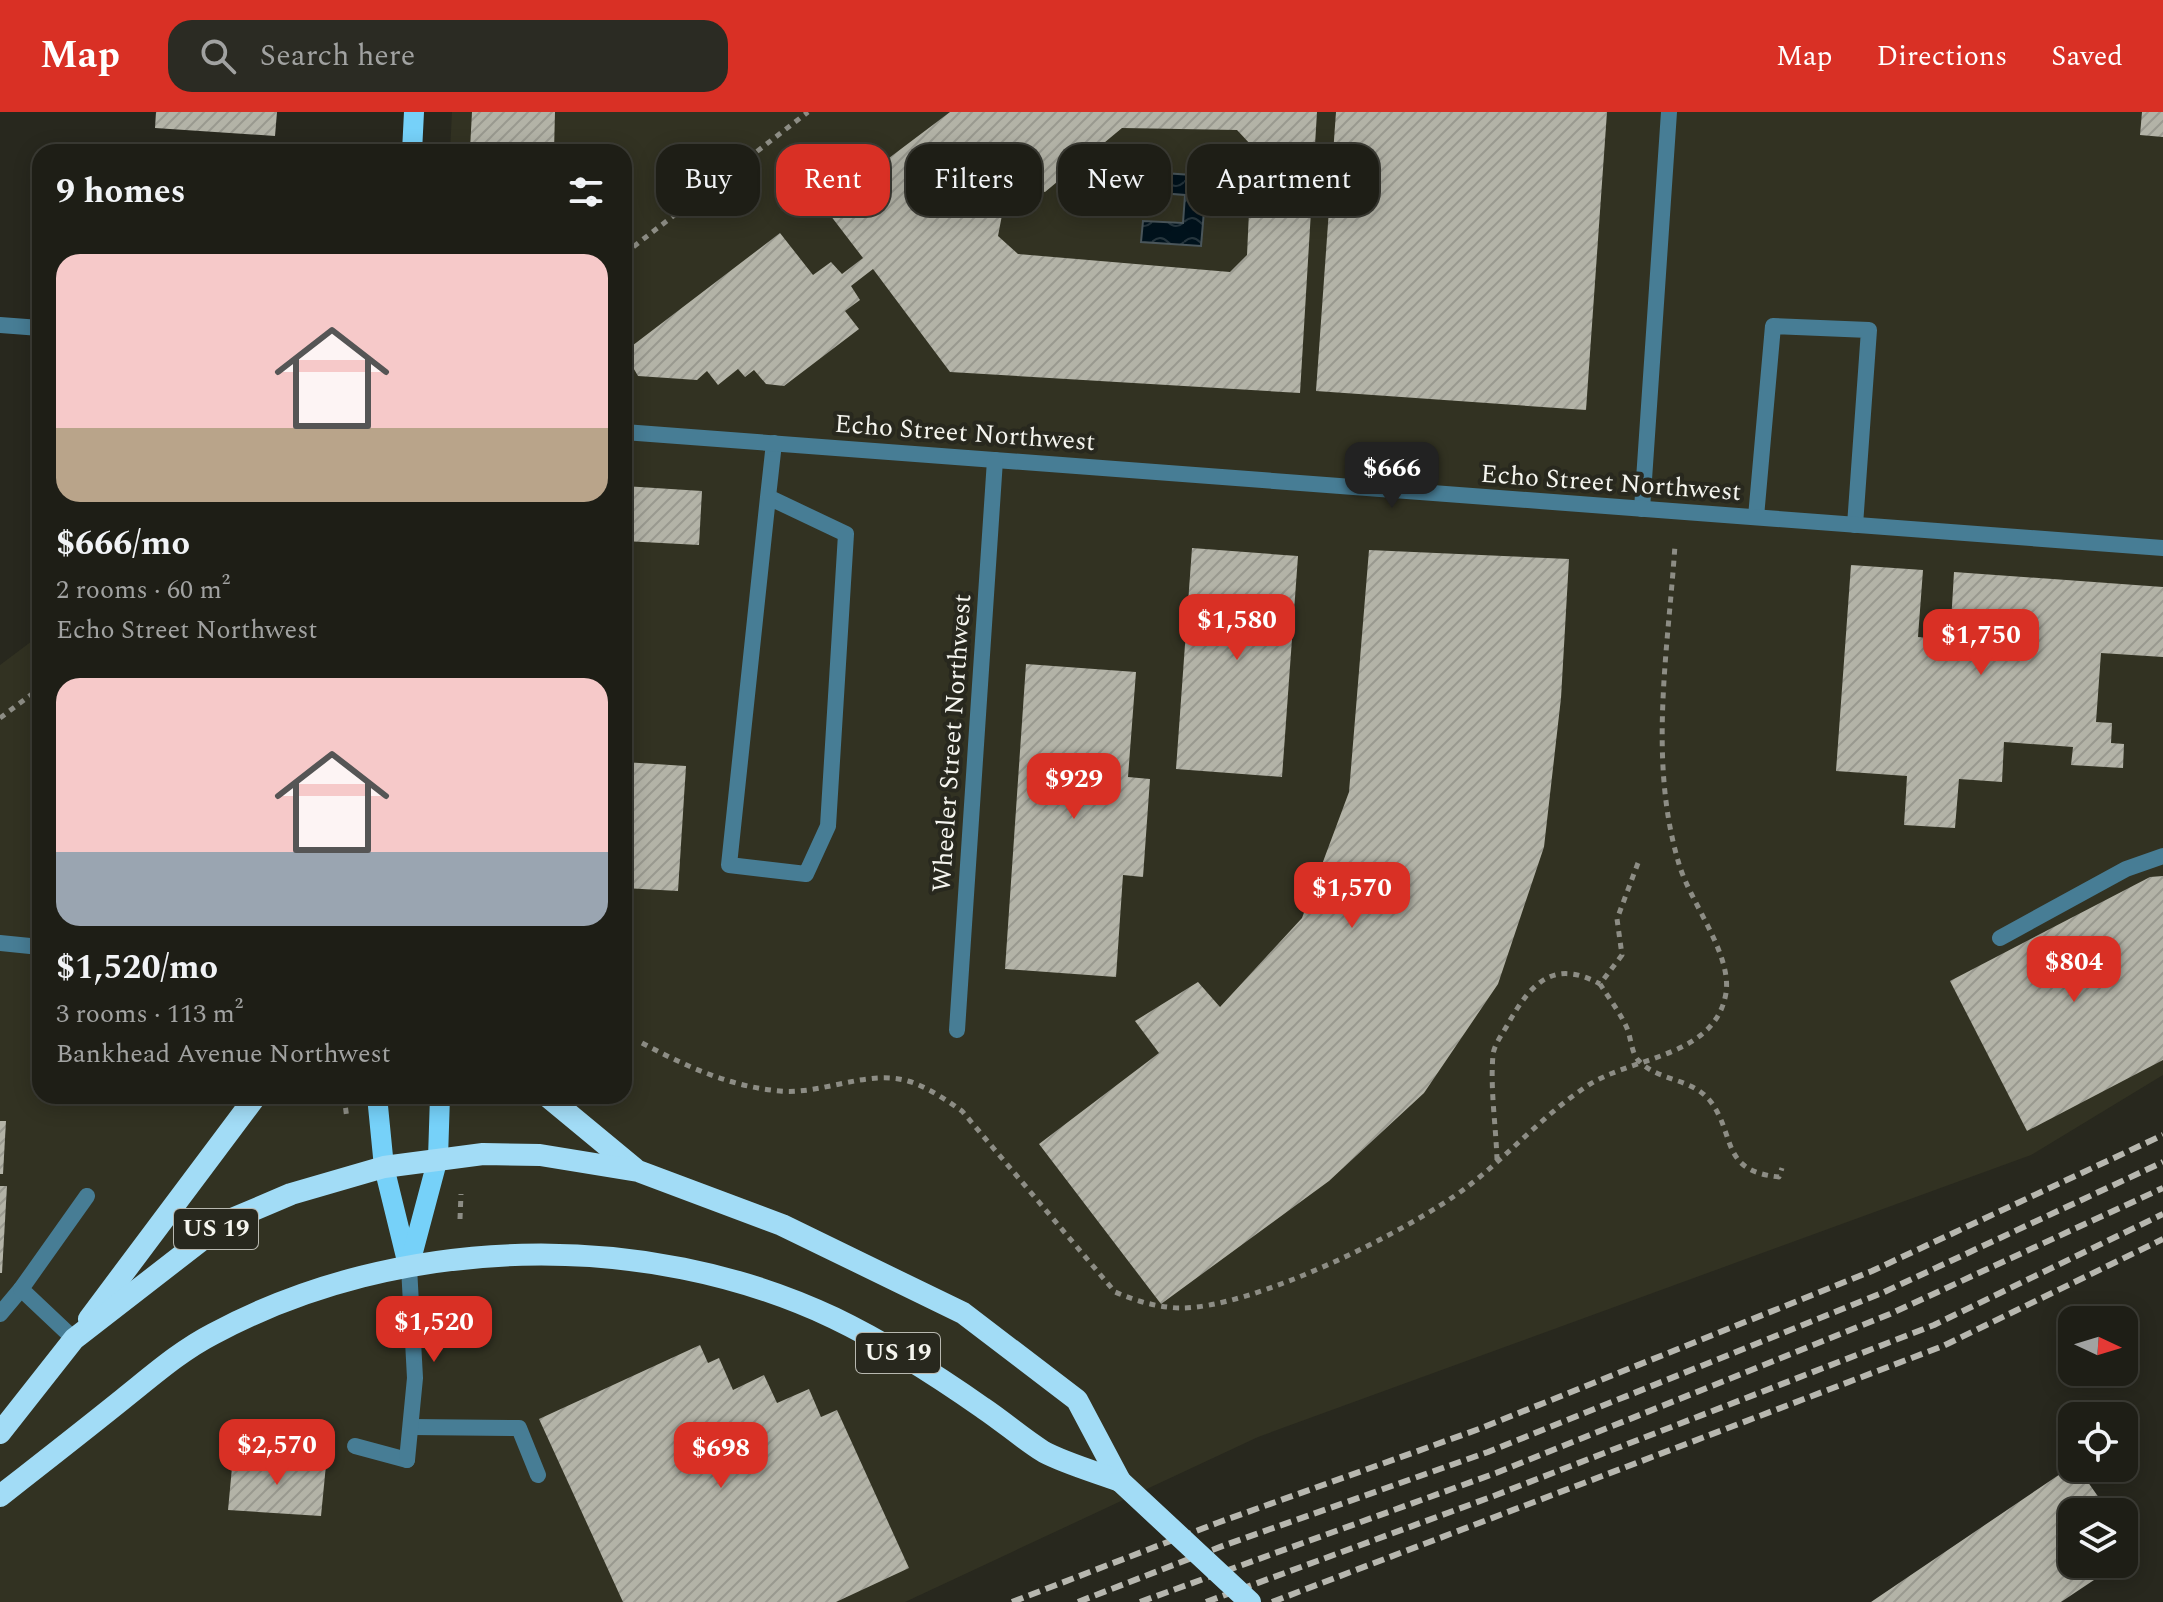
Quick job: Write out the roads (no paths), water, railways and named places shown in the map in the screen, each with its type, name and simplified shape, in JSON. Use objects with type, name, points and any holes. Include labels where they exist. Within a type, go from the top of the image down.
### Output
[{"type":"highway","points":[[74,1339],[189,1180],[250,1104]]},
{"type":"highway","points":[[557,1104],[638,1171]]},
{"type":"highway","name":"US 19","points":[[0,1433],[74,1339],[225,1222],[291,1194],[384,1167],[438,1158],[540,1155],[638,1171],[782,1225],[963,1313],[1077,1400],[1120,1481],[1250,1602]]},
{"type":"highway","name":"US 19","points":[[0,1496],[182,1352],[211,1335],[300,1295],[409,1267],[487,1257],[558,1257],[659,1264],[720,1275],[787,1296],[839,1320],[912,1361],[1045,1452],[1120,1481]]},
{"type":"main road","points":[[412,144],[414,112]]},
{"type":"main road","points":[[378,1104],[384,1167],[409,1267]]},
{"type":"main road","points":[[409,1267],[438,1158],[440,1104]]},
{"type":"street","points":[[1642,509],[1669,112]]},
{"type":"street","points":[[0,325],[32,327]]},
{"type":"street","points":[[1756,517],[1773,326],[1869,330],[1855,525]]},
{"type":"street","name":"Echo Street Northwest","points":[[632,433],[2163,548]]},
{"type":"street","points":[[768,497],[846,534],[828,826],[806,874],[729,865],[768,497],[774,443]]},
{"type":"street","name":"Wheeler Street Northwest","points":[[957,1030],[995,460]]},
{"type":"street","points":[[2000,938],[2126,869],[2163,856]]},
{"type":"street","points":[[0,943],[32,946]]},
{"type":"street","points":[[0,1314],[87,1196]]},
{"type":"street","points":[[355,1446],[407,1460],[415,1378],[409,1267]]},
{"type":"street","points":[[21,1289],[74,1339]]},
{"type":"street","points":[[412,1427],[519,1428],[538,1475]]},
{"type":"water","points":[[1171,174],[1187,175],[1187,216],[1204,216],[1201,246],[1141,242],[1143,221],[1183,223],[1185,195],[1171,194]]},
{"type":"railway","points":[[1012,1602],[1217,1523],[1479,1429],[1872,1271],[2163,1135]]},
{"type":"railway","points":[[1078,1602],[1225,1545],[1488,1452],[1882,1293],[2163,1162]]},
{"type":"railway","points":[[1140,1602],[1496,1473],[1890,1314],[2163,1188]]},
{"type":"railway","points":[[1206,1602],[1491,1497],[1934,1325],[2163,1214]]},
{"type":"railway","points":[[1272,1602],[1943,1346],[2163,1239]]}]
